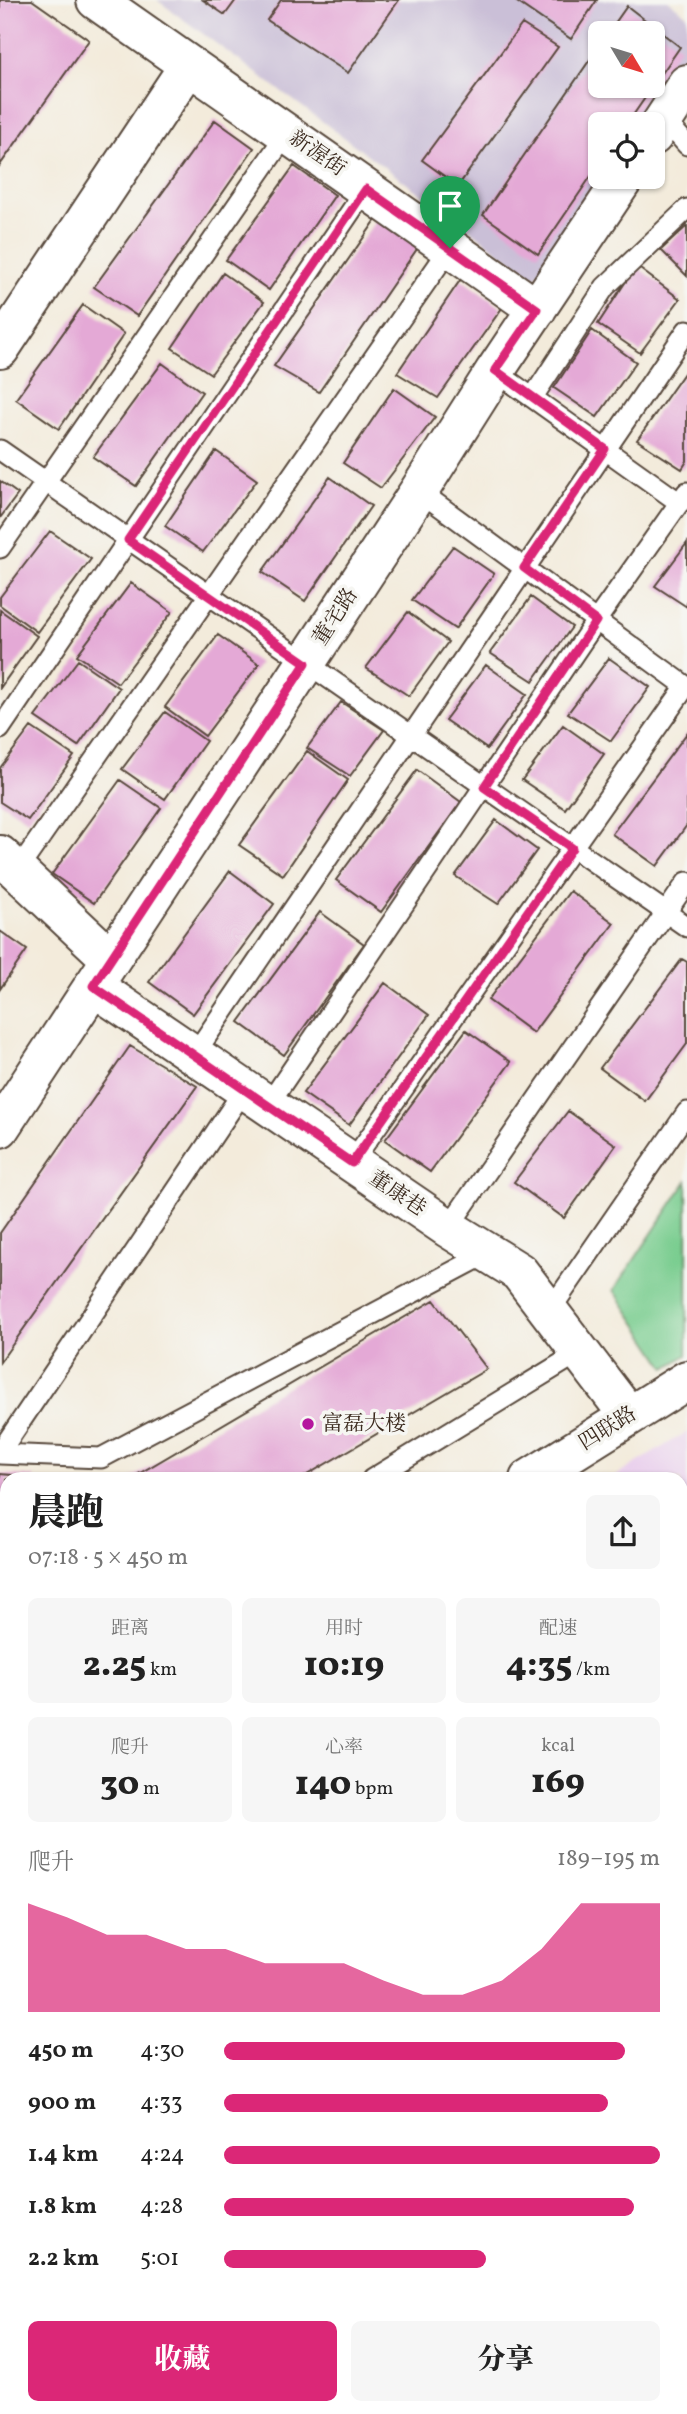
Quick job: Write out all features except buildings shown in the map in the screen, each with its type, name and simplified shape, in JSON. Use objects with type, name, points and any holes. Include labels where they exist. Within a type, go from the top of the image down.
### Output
[{"type":"street","name":"新渥街","points":[[96,0],[537,309]]},
{"type":"street","points":[[0,349],[189,65]]},
{"type":"street","points":[[668,133],[687,84]]},
{"type":"street","name":"董宅路","points":[[0,1128],[419,491],[495,370],[617,189]]},
{"type":"street","name":"董康巷","points":[[9,863],[102,973],[194,1055],[448,1228],[519,1272],[629,1416]]},
{"type":"street","name":"四联路","points":[[540,1472],[687,1380]]},
{"type":"lane","points":[[0,548],[287,133]]},
{"type":"lane","points":[[0,729],[366,189]]},
{"type":"lane","points":[[533,397],[605,287],[687,209]]},
{"type":"lane","points":[[9,863],[208,595],[450,248]]},
{"type":"lane","points":[[194,1055],[687,330]]},
{"type":"lane","points":[[0,1453],[484,787],[683,497],[605,449],[495,370]]},
{"type":"lane","points":[[0,450],[687,927]]},
{"type":"lane","points":[[352,1163],[686,687],[419,491]]},
{"type":"lane","points":[[448,1228],[687,882]]},
{"type":"lane","points":[[550,1312],[687,1112]]},
{"type":"lane","points":[[0,1453],[101,1458],[488,1253]]},
{"type":"lane","points":[[383,1472],[580,1352]]},
{"type":"shaded area","points":[[157,0],[668,0],[687,15],[687,50],[665,83],[665,21],[588,21],[588,98],[655,98],[646,112],[588,112],[588,189],[595,189],[535,278]]},
{"type":"shaded area","points":[[687,1432],[687,1472],[622,1472]]},
{"type":"green space","points":[[687,1181],[687,1355],[666,1368],[614,1290]]},
{"type":"place","name":"富磊大楼","points":[[308,1424]]},
{"type":"route","points":[[366,189],[450,248],[537,309],[495,370],[605,449],[524,568],[596,621],[484,787],[572,848],[352,1163],[93,986],[306,663],[128,540],[366,189]]}]
